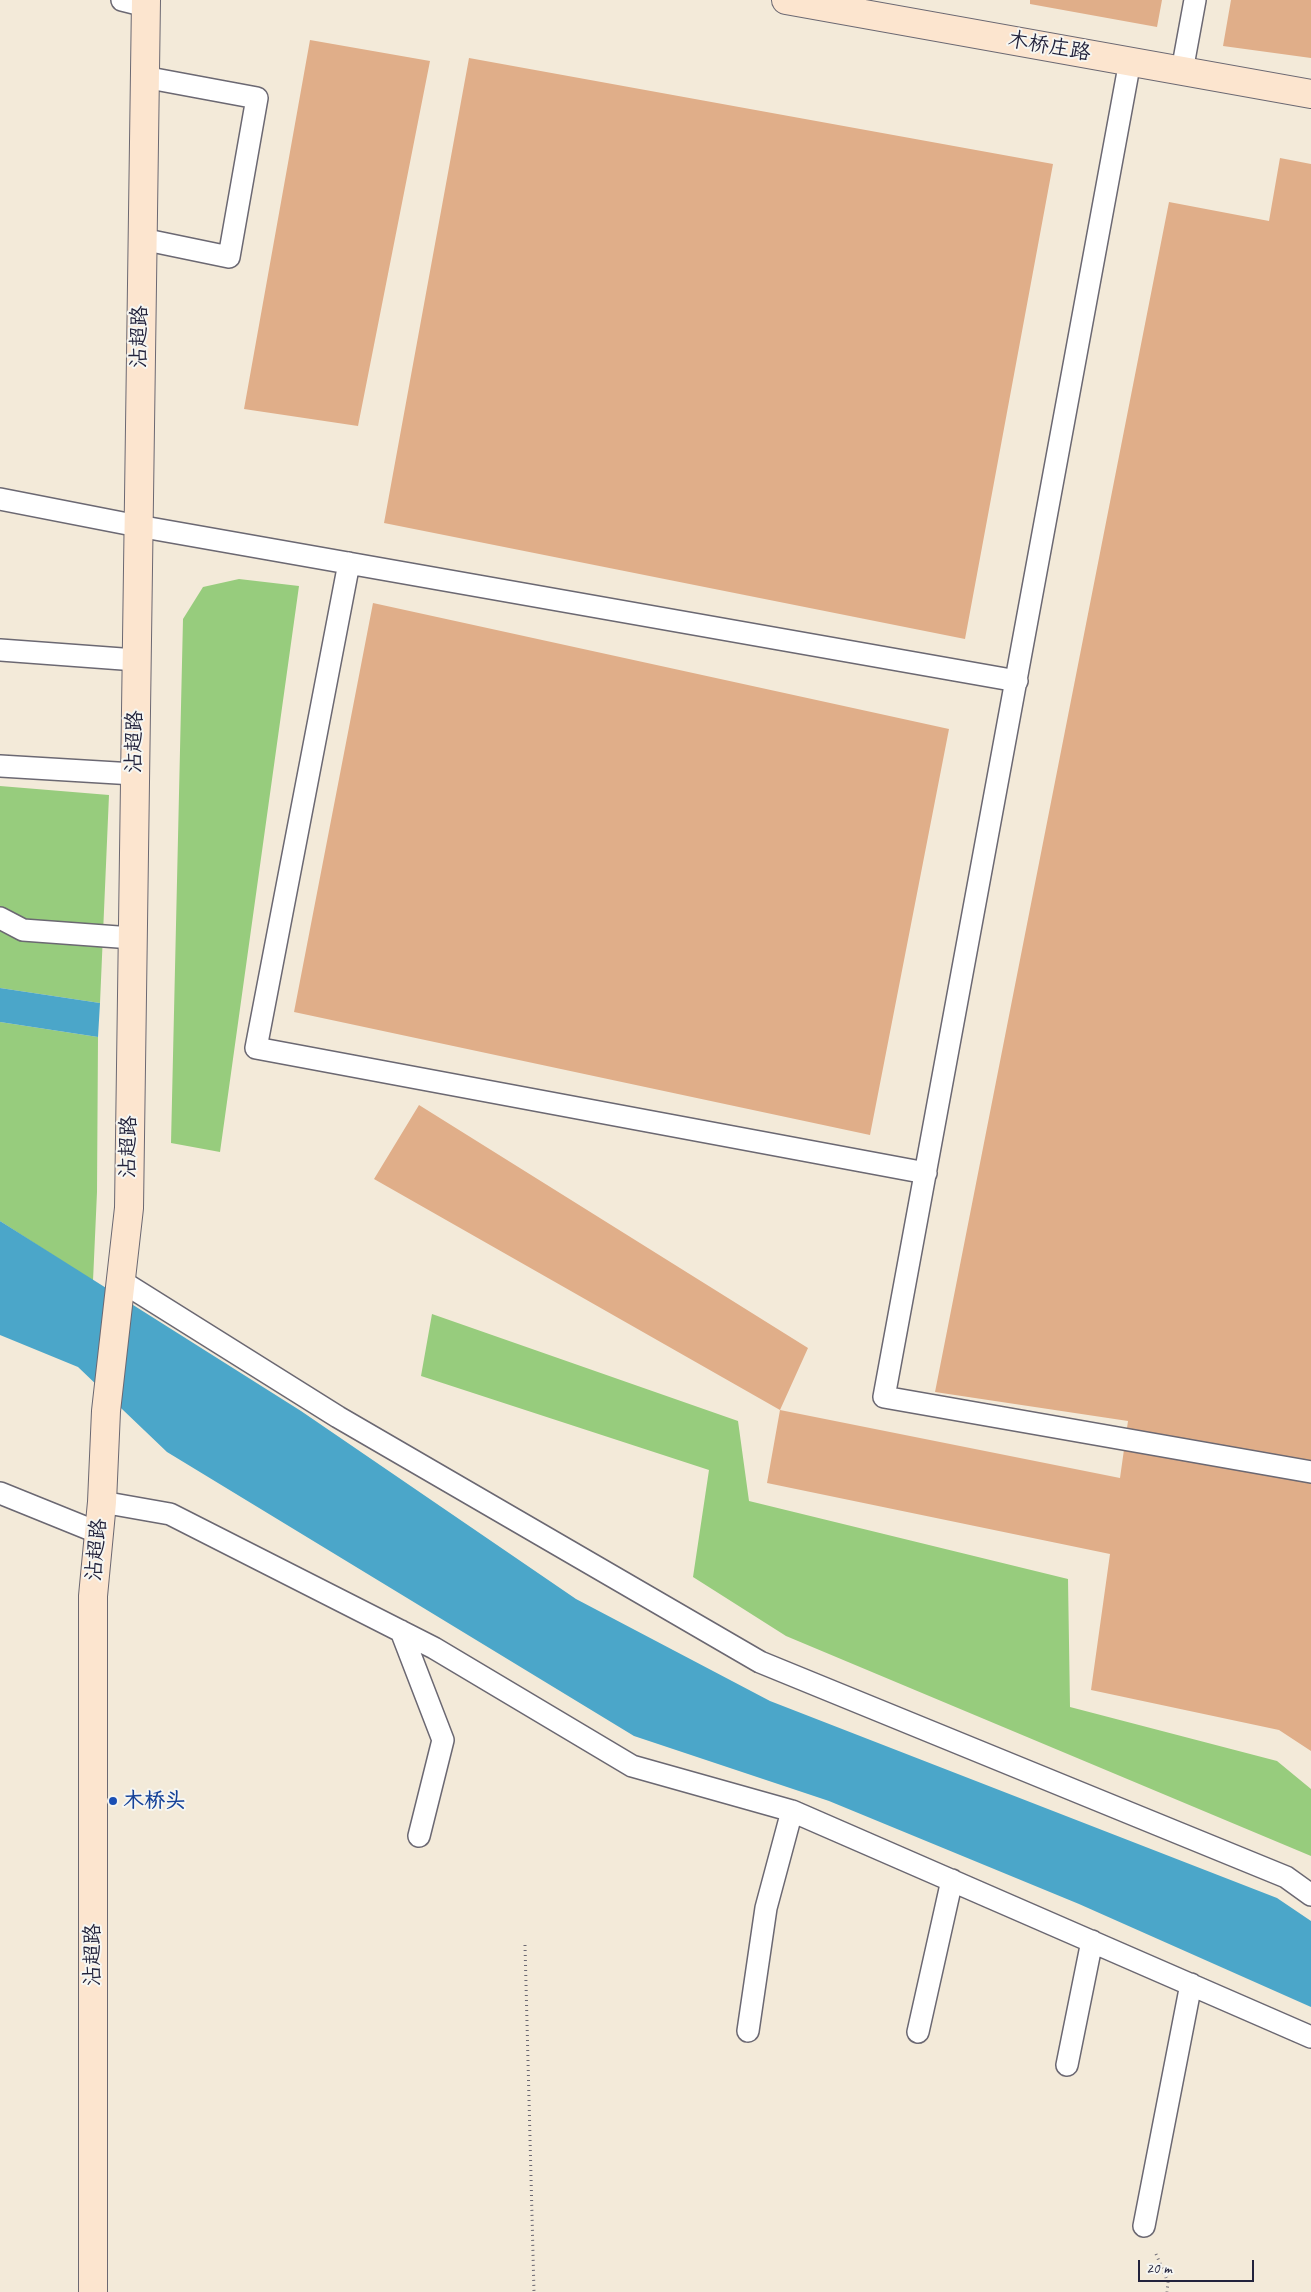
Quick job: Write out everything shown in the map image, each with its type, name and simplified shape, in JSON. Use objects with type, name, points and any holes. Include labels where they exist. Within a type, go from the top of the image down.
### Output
[{"type":"street","name":"木桥庄路","points":[[786,0],[1311,94]]},
{"type":"street","name":"沾超路","points":[[93,2292],[93,1596],[102,1502],[106,1411],[129,1208],[144,77],[138,2]]},
{"type":"lane","points":[[1182,71],[1195,0]]},
{"type":"lane","points":[[1130,61],[884,1397],[1311,1472]]},
{"type":"lane","points":[[142,239],[229,257],[257,98],[144,77]]},
{"type":"lane","points":[[0,499],[138,526],[1016,681]]},
{"type":"lane","points":[[348,563],[256,1048],[926,1173]]},
{"type":"lane","points":[[0,650],[136,660]]},
{"type":"lane","points":[[0,766],[134,774]]},
{"type":"lane","points":[[0,918],[23,930],[132,938]]},
{"type":"lane","points":[[121,1288],[338,1417],[760,1662],[1286,1877],[1311,1895]]},
{"type":"lane","points":[[0,1493],[99,1533]]},
{"type":"lane","points":[[102,1502],[170,1514],[434,1648],[632,1766],[792,1811],[1311,2037]]},
{"type":"lane","points":[[402,1632],[443,1740],[419,1836]]},
{"type":"lane","points":[[748,2032],[766,1908],[792,1811]]},
{"type":"lane","points":[[918,2032],[952,1880]]},
{"type":"lane","points":[[1067,2065],[1092,1941]]},
{"type":"lane","points":[[1144,2226],[1191,1984]]},
{"type":"path","points":[[525,1945],[534,2292]]},
{"type":"path","points":[[1144,2226],[1168,2282],[1167,2292]]},
{"type":"green space","points":[[239,579],[299,586],[220,1152],[171,1143],[183,619],[203,587]]},
{"type":"green space","points":[[0,786],[109,795],[100,1003],[0,988]]},
{"type":"green space","points":[[0,1022],[98,1037],[97,1192],[93,1281],[0,1221]]},
{"type":"green space","points":[[432,1314],[738,1421],[749,1501],[1068,1579],[1070,1707],[1277,1761],[1311,1789],[1311,1856],[786,1636],[693,1577],[709,1470],[421,1376]]},
{"type":"water","points":[[0,988],[100,1003],[98,1037],[0,1022]]},
{"type":"water","points":[[0,1221],[301,1411],[576,1599],[770,1701],[1277,1898],[1311,1921],[1311,2007],[1079,1904],[829,1801],[634,1736],[167,1452],[78,1367],[0,1335]]},
{"type":"building","points":[[1030,0],[1162,0],[1157,27],[1030,4]]},
{"type":"building","points":[[1231,0],[1311,0],[1311,58],[1223,46]]},
{"type":"building","points":[[310,40],[430,61],[358,426],[244,409]]},
{"type":"building","points":[[469,58],[1053,164],[965,639],[384,523]]},
{"type":"building","points":[[1280,158],[1311,164],[1311,1751],[1279,1730],[1091,1690],[1110,1554],[767,1483],[780,1410],[1120,1478],[1128,1421],[935,1392],[1169,202],[1269,221]]},
{"type":"building","points":[[373,603],[949,729],[870,1135],[294,1012]]},
{"type":"building","points":[[419,1105],[808,1348],[780,1410],[374,1179]]},
{"type":"place","name":"木桥头","points":[[113,1801]]}]
